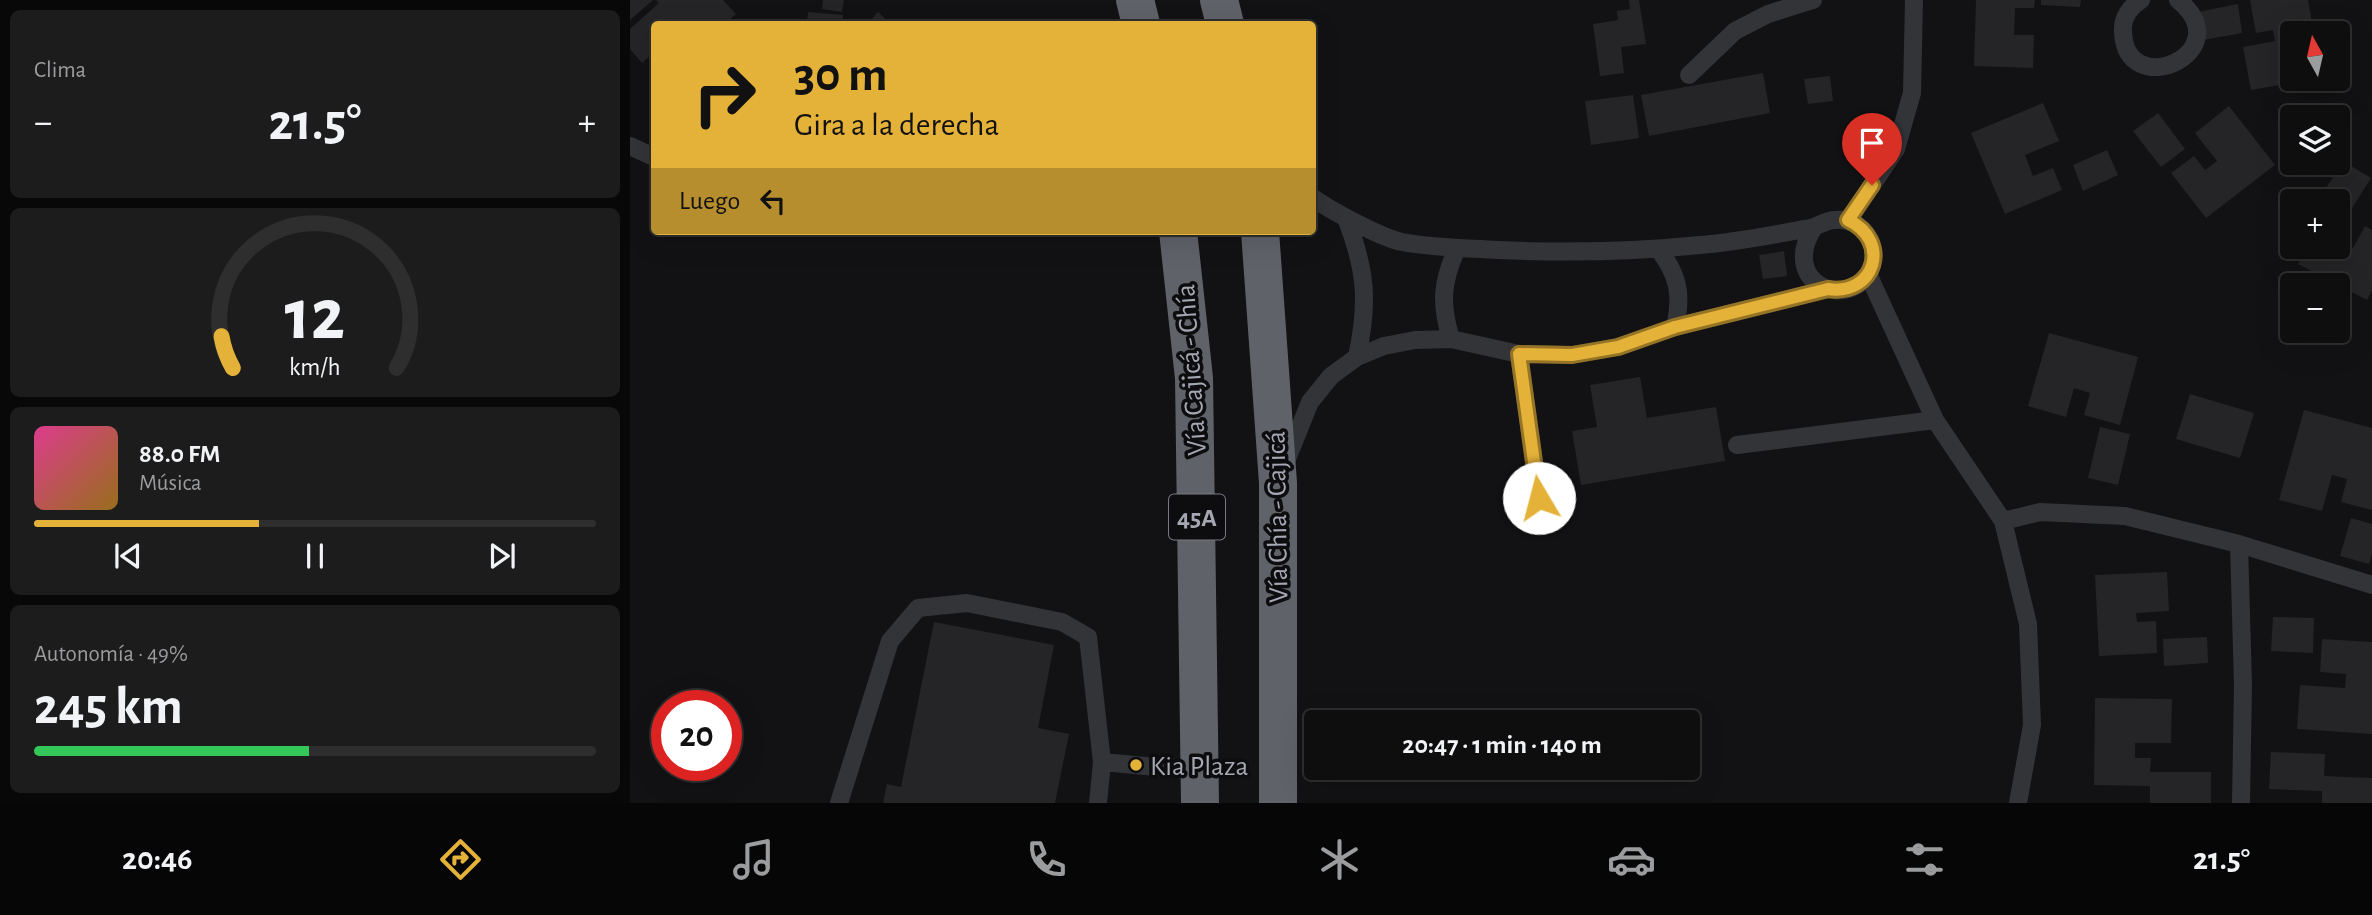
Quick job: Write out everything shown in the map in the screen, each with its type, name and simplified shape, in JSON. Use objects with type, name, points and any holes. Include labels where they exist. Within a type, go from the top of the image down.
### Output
[{"type":"highway","points":[[1135,0],[1140,21]]},
{"type":"highway","points":[[1219,0],[1223,21]]},
{"type":"highway","name":"Vía Cajicá - Chía","points":[[1178,235],[1194,378],[1200,787]]},
{"type":"highway","name":"Vía Chía - Cajicá","points":[[1261,235],[1278,483],[1278,803]]},
{"type":"lane","points":[[1689,75],[1735,31],[1768,14],[1813,0]]},
{"type":"lane","points":[[1848,220],[1896,149],[1912,93],[1914,0]]},
{"type":"lane","points":[[2141,0],[2127,15],[2122,27],[2123,39],[2136,60],[2147,66],[2160,68],[2172,66],[2181,60],[2190,52],[2195,41],[2193,18],[2178,0]]},
{"type":"lane","points":[[630,146],[651,156]]},
{"type":"lane","points":[[1316,199],[1346,218],[1400,242],[1558,253],[1659,250],[1734,242],[1814,227],[1836,219],[1848,220],[1858,225],[1872,242],[1874,253],[1868,274],[1861,283],[1839,291],[1816,284],[1803,263],[1803,250],[1814,227]]},
{"type":"lane","points":[[1346,218],[1359,251],[1365,286],[1365,322],[1357,357]]},
{"type":"lane","points":[[1451,339],[1444,316],[1443,293],[1447,270],[1457,248]]},
{"type":"lane","points":[[1659,250],[1671,264],[1678,285],[1679,306],[1675,327]]},
{"type":"lane","points":[[1868,274],[1935,419],[2003,521],[2028,624],[2032,725],[2018,803]]},
{"type":"lane","points":[[1278,483],[1310,402],[1331,376],[1357,357],[1394,344],[1415,340],[1451,339],[1519,354],[1572,355],[1618,347],[1675,327],[1828,289]]},
{"type":"lane","points":[[1519,354],[1539,498]]},
{"type":"lane","points":[[1737,445],[1935,419]]},
{"type":"lane","points":[[2003,521],[2040,512],[2125,516],[2239,544],[2372,585]]},
{"type":"lane","points":[[2239,544],[2243,685],[2241,803]]},
{"type":"lane","points":[[839,803],[890,641],[918,608],[967,603],[1062,622],[1088,637],[1102,762],[1098,803]]},
{"type":"lane","points":[[1102,762],[1200,787]]},
{"type":"building","points":[[630,0],[653,0],[630,20]]},
{"type":"building","points":[[656,0],[723,0],[736,14],[728,21],[651,21],[651,55],[642,63],[630,49],[630,29],[659,3]]},
{"type":"building","points":[[823,0],[844,0],[842,12],[822,9]]},
{"type":"building","points":[[1629,0],[1639,0],[1646,44],[1621,47],[1624,73],[1600,76],[1593,24],[1618,20],[1617,11],[1630,9]]},
{"type":"building","points":[[1976,0],[2035,0],[2034,8],[2015,8],[2014,35],[2034,35],[2033,68],[1974,66]]},
{"type":"building","points":[[2041,0],[2081,0],[2080,7],[2041,5]]},
{"type":"building","points":[[2250,0],[2308,0],[2312,21],[2280,21],[2280,85],[2251,90],[2243,47],[2275,41],[2273,30],[2256,33]]},
{"type":"building","points":[[2238,4],[2242,33],[2203,40],[2198,12]]},
{"type":"building","points":[[808,12],[843,15],[843,21],[807,21]]},
{"type":"building","points":[[878,12],[888,21],[870,21]]},
{"type":"building","points":[[1763,73],[1770,113],[1649,136],[1641,95]]},
{"type":"building","points":[[1830,76],[1833,101],[1808,104],[1804,79]]},
{"type":"building","points":[[1633,95],[1639,138],[1591,145],[1585,101]]},
{"type":"building","points":[[2043,103],[2059,141],[2025,155],[2033,176],[2053,168],[2062,190],[2005,214],[1971,133]]},
{"type":"building","points":[[2229,106],[2275,165],[2206,218],[2171,173],[2194,156],[2205,170],[2217,161],[2195,133]]},
{"type":"building","points":[[2158,113],[2185,149],[2161,167],[2133,131]]},
{"type":"building","points":[[2107,150],[2118,175],[2083,191],[2073,165]]},
{"type":"building","points":[[2350,165],[2371,178],[2351,210],[2350,189],[2326,189],[2334,175],[2350,175]]},
{"type":"building","points":[[2365,226],[2372,230],[2372,290],[2367,300],[2350,291],[2350,273],[2315,273],[2298,264],[2301,259],[2350,259],[2350,246],[2353,248]]},
{"type":"building","points":[[1784,251],[1787,276],[1763,279],[1759,255]]},
{"type":"building","points":[[2049,333],[2138,357],[2120,425],[2084,415],[2090,393],[2074,388],[2066,417],[2028,406]]},
{"type":"building","points":[[1640,377],[1647,418],[1716,407],[1725,461],[1581,485],[1572,431],[1597,427],[1590,385]]},
{"type":"building","points":[[2190,394],[2254,413],[2240,458],[2176,439]]},
{"type":"building","points":[[2304,410],[2372,428],[2372,510],[2341,502],[2347,479],[2332,475],[2322,511],[2279,500]]},
{"type":"building","points":[[2100,427],[2130,434],[2118,485],[2088,478]]},
{"type":"building","points":[[2351,518],[2372,524],[2372,554],[2369,564],[2340,556]]},
{"type":"building","points":[[2167,572],[2169,611],[2136,613],[2137,622],[2156,621],[2157,653],[2099,656],[2095,575]]},
{"type":"building","points":[[2273,617],[2314,618],[2313,653],[2271,651]]},
{"type":"building","points":[[934,622],[1054,645],[1038,728],[1069,734],[1055,803],[883,803],[887,784],[901,787]]},
{"type":"building","points":[[2207,637],[2208,663],[2164,666],[2163,639]]},
{"type":"building","points":[[2322,639],[2372,642],[2372,734],[2297,729],[2300,685],[2345,688],[2346,674],[2320,672]]},
{"type":"building","points":[[2095,698],[2172,699],[2171,743],[2135,743],[2135,758],[2151,758],[2150,772],[2211,772],[2211,803],[2150,803],[2150,786],[2094,785]]},
{"type":"building","points":[[2271,752],[2325,754],[2324,776],[2372,778],[2372,803],[2322,803],[2322,791],[2269,789]]},
{"type":"place","name":"Kia Plaza","points":[[1136,765]]},
{"type":"route","points":[[1539,498],[1519,354],[1572,355],[1618,347],[1675,327],[1828,289],[1839,291],[1861,283],[1873,264],[1872,242],[1858,225],[1848,220],[1872,185]]}]
